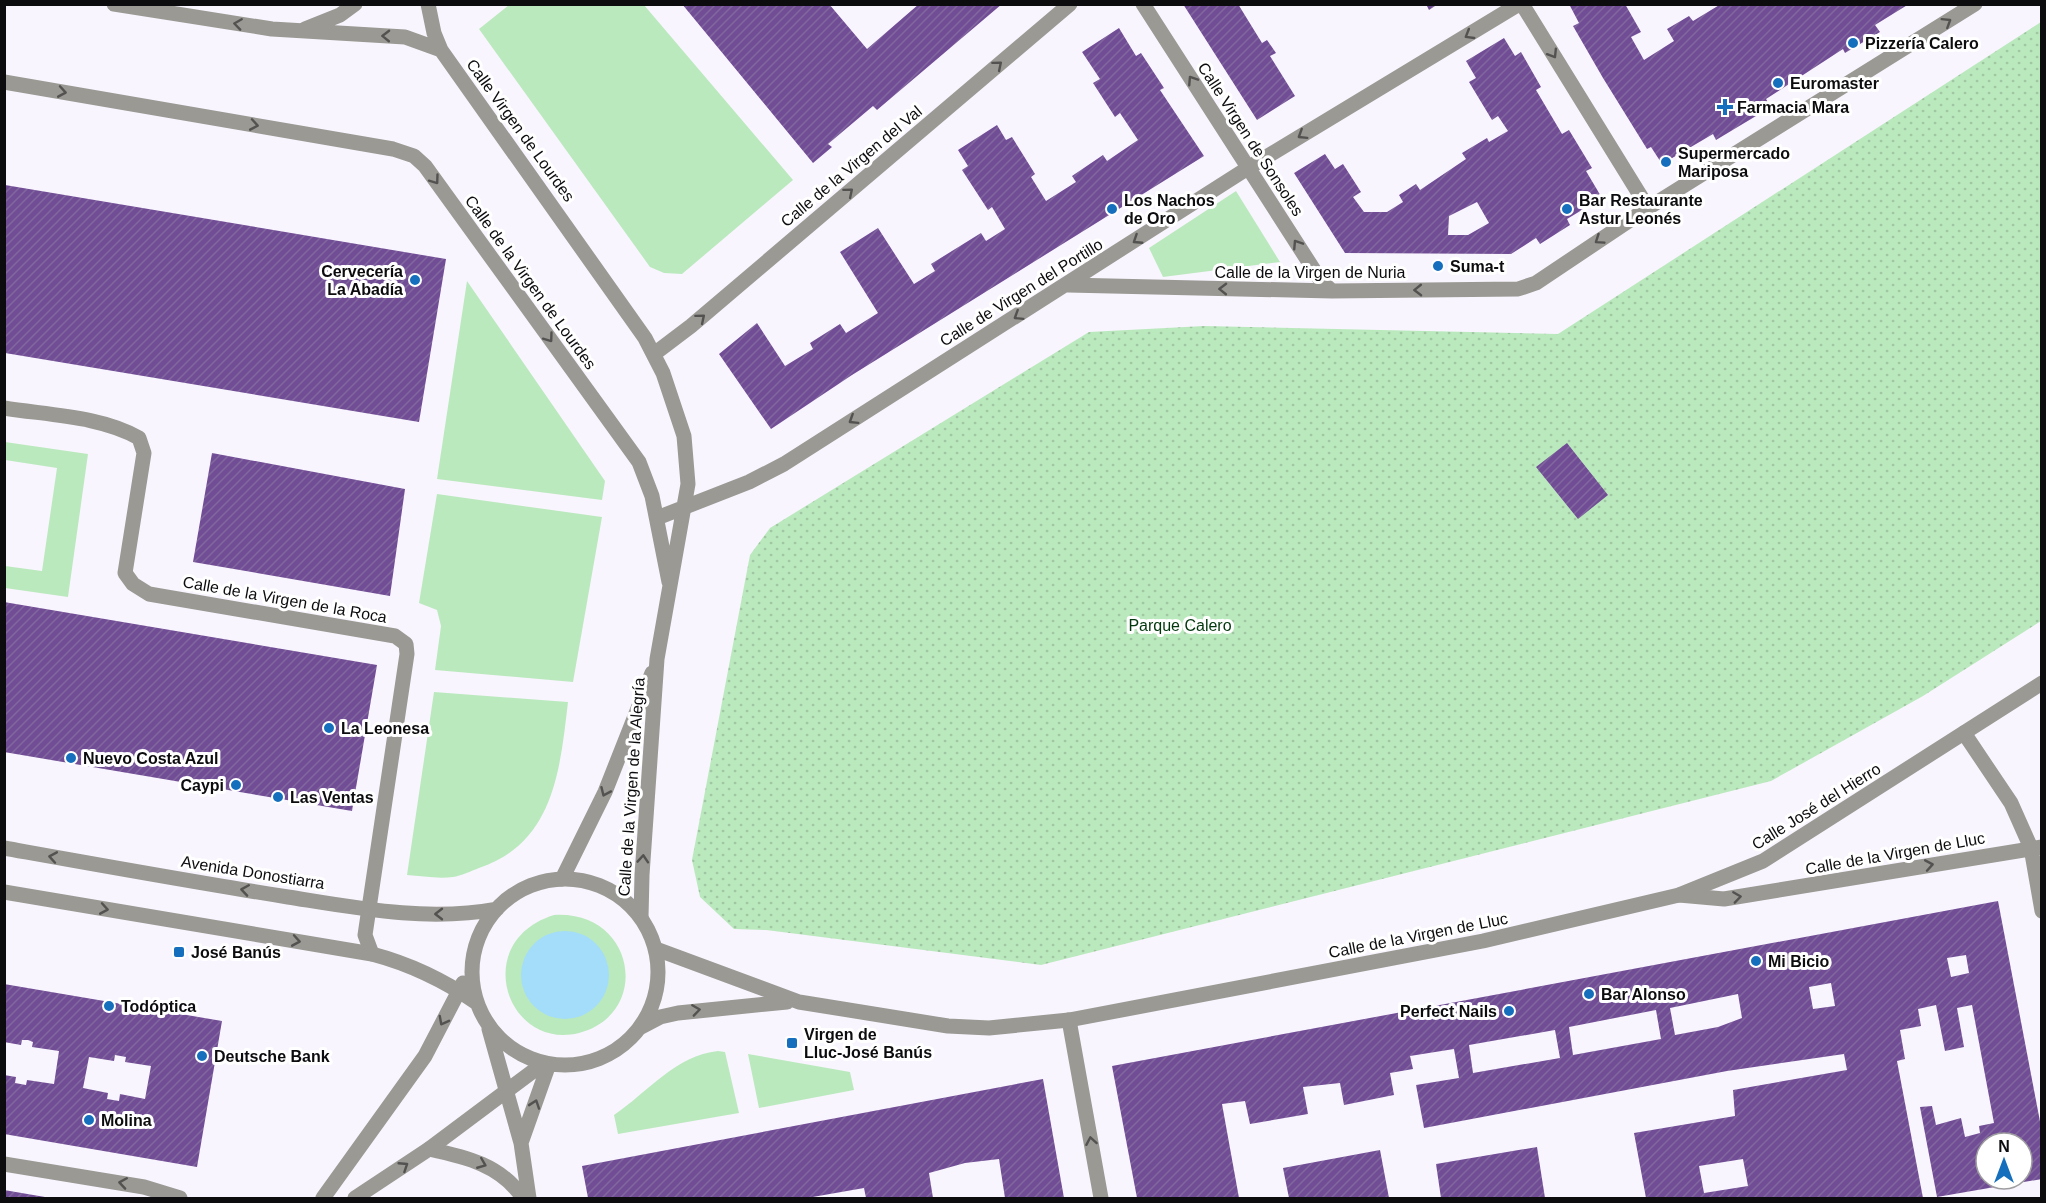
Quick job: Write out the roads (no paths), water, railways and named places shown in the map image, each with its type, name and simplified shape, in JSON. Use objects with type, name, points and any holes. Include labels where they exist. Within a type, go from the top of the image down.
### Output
[{"type":"street","points":[[114,4],[296,32],[405,37],[441,50]]},
{"type":"street","points":[[296,32],[324,23],[355,4]]},
{"type":"street","name":"Calle Virgen de Lourdes","points":[[428,4],[434,33],[441,50],[631,314],[654,354]]},
{"type":"street","name":"Calle de la Virgen del Val","points":[[654,354],[700,319],[1070,4]]},
{"type":"street","name":"Calle Virgen de Sonsoles","points":[[1143,4],[1321,281],[1332,291]]},
{"type":"street","points":[[1520,4],[1648,208]]},
{"type":"street","name":"Calle de Virgen del Portillo","points":[[657,518],[749,482],[784,464],[1068,285],[1248,168],[1520,4]]},
{"type":"street","name":"Calle de la Virgen de Nuria","points":[[1068,285],[1332,291],[1518,289],[1536,283],[1648,208],[1975,4]]},
{"type":"street","name":"Calle de la Virgen de Lourdes","points":[[4,82],[393,149],[414,156],[425,166],[639,462],[647,477],[657,518],[670,591]]},
{"type":"street","points":[[654,354],[684,436],[688,484],[686,507],[670,591]]},
{"type":"street","name":"Calle de la Virgen de la Roca","points":[[4,408],[84,421],[126,431],[139,438],[144,453],[125,573],[133,584],[149,594],[395,636],[406,644],[407,654],[365,935],[372,954]]},
{"type":"street","name":"Calle de la Virgen de la Alegría","points":[[641,917],[657,659],[670,591]]},
{"type":"street","name":"Calle de la Virgen de la Alegría","points":[[562,879],[605,792],[657,659]]},
{"type":"street","name":"Calle José del Hierro","points":[[1679,895],[1763,861],[2042,683]]},
{"type":"street","points":[[1964,733],[2011,803],[2036,847],[2042,911]]},
{"type":"street","name":"Calle de la Virgen de Lluc","points":[[641,1027],[660,1017],[693,1010],[748,1004],[799,1002],[973,1028],[1069,1020],[1518,934],[1679,895],[1724,899],[2036,847]]},
{"type":"street","name":"Avenida Donostiarra","points":[[4,848],[369,909],[431,915],[469,914],[496,909]]},
{"type":"street","points":[[323,1198],[424,1056],[470,970],[479,936],[496,909],[524,889],[544,881],[562,879],[589,882],[611,891],[641,917],[656,949],[657,989],[641,1027],[627,1042],[610,1054],[570,1066],[525,1057],[504,1043],[488,1025]]},
{"type":"street","points":[[4,892],[372,954],[395,960],[459,991],[477,1003]]},
{"type":"street","name":"Calle de la Virgen de Lluc","points":[[656,949],[799,1002]]},
{"type":"street","points":[[470,970],[477,1003],[488,1025],[521,1143],[529,1198]]},
{"type":"street","points":[[1069,1020],[1101,1198]]},
{"type":"street","points":[[355,1198],[429,1149],[546,1063]]},
{"type":"street","points":[[521,1143],[546,1063]]},
{"type":"street","points":[[429,1149],[488,1165],[513,1184],[523,1198]]},
{"type":"street","points":[[4,1164],[144,1186],[180,1198]]},
{"type":"water","points":[[556,931],[574,931],[590,938],[602,950],[609,966],[609,984],[602,1000],[590,1012],[574,1019],[556,1019],[540,1012],[528,1000],[521,984],[521,966],[528,950],[540,938]]},
{"type":"place","name":"Pizzería Calero","points":[[1853,43]]},
{"type":"place","name":"Euromaster","points":[[1778,83]]},
{"type":"place","name":"Farmacia Mara","points":[[1725,107]]},
{"type":"place","name":"Supermercado Mariposa","points":[[1666,162]]},
{"type":"place","name":"Los Nachos de Oro","points":[[1112,209]]},
{"type":"place","name":"Bar Restaurante Astur Leonés","points":[[1567,209]]},
{"type":"place","name":"Suma-t","points":[[1438,266]]},
{"type":"place","name":"Cervecería La Abadía","points":[[415,280]]},
{"type":"place","name":"La Leonesa","points":[[329,728]]},
{"type":"place","name":"Nuevo Costa Azul","points":[[71,758]]},
{"type":"place","name":"Caypi","points":[[236,785]]},
{"type":"place","name":"Las Ventas","points":[[278,797]]},
{"type":"place","name":"José Banús","points":[[179,952]]},
{"type":"place","name":"Mi Bicio","points":[[1756,961]]},
{"type":"place","name":"Bar Alonso","points":[[1589,994]]},
{"type":"place","name":"Todóptica","points":[[109,1006]]},
{"type":"place","name":"Perfect Nails","points":[[1509,1011]]},
{"type":"place","name":"Virgen de Lluc-José Banús","points":[[792,1043]]},
{"type":"place","name":"Deutsche Bank","points":[[202,1056]]},
{"type":"place","name":"Molina","points":[[89,1120]]},
{"type":"park label","name":"Parque Calero","points":[[1180,625]]}]
